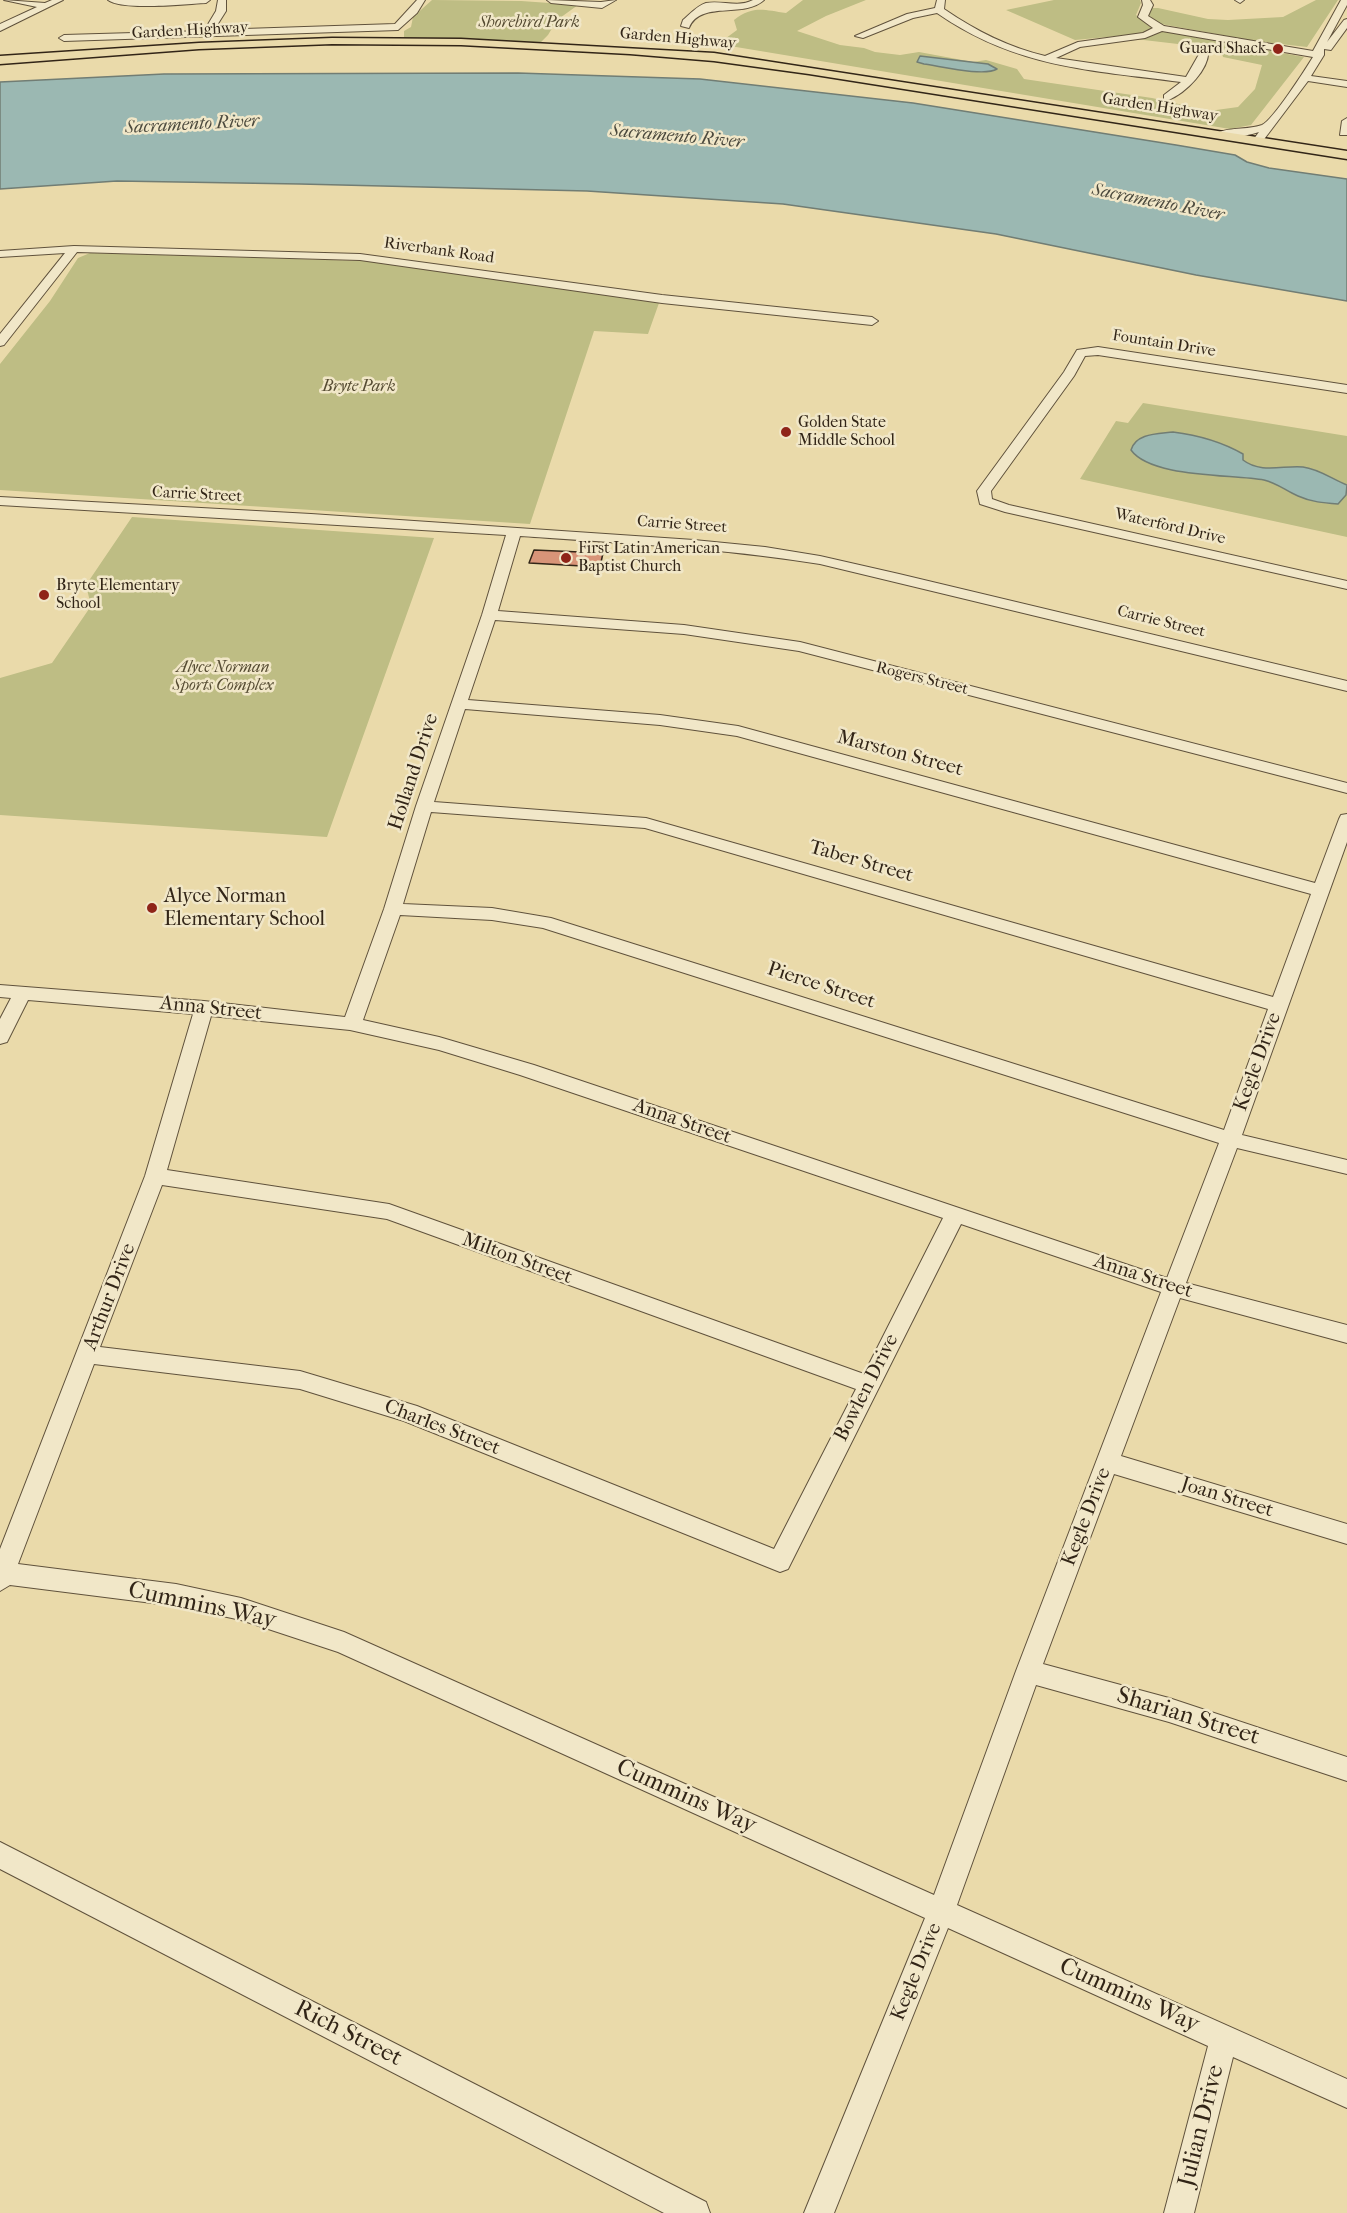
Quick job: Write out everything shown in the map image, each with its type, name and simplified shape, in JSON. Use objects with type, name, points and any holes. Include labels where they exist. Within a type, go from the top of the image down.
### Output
[{"type":"main road","name":"Garden Highway","points":[[0,60],[199,46],[323,42],[461,42],[714,57],[798,68],[1347,154]]},
{"type":"street","points":[[8,0],[46,6]]},
{"type":"street","points":[[0,28],[59,0]]},
{"type":"street","points":[[112,0],[144,3],[206,0]]},
{"type":"street","points":[[208,32],[221,10],[222,0]]},
{"type":"street","points":[[64,38],[398,27],[421,0]]},
{"type":"street","points":[[551,0],[602,5],[612,0]]},
{"type":"street","points":[[686,26],[686,22],[706,6],[719,4],[744,7],[752,6],[760,0]]},
{"type":"street","points":[[1146,0],[1148,5],[1143,17],[1162,28],[1253,47],[1319,55]]},
{"type":"street","points":[[1319,55],[1318,51],[1330,23],[1346,0]]},
{"type":"street","points":[[860,36],[940,5],[962,27],[993,42],[1046,59],[1123,73],[1190,80]]},
{"type":"street","points":[[1258,140],[1305,78],[1319,55],[1324,52],[1347,22]]},
{"type":"street","points":[[1046,59],[1078,45],[1145,35],[1162,28]]},
{"type":"street","points":[[1168,97],[1190,80],[1198,69],[1205,51]]},
{"type":"street","points":[[1305,78],[1347,84]]},
{"type":"street","points":[[1344,133],[1347,121]]},
{"type":"street","points":[[1221,134],[1242,134],[1269,126]]},
{"type":"street","points":[[0,342],[74,249]]},
{"type":"street","name":"Riverbank Road","points":[[0,254],[74,249],[360,257],[662,299],[872,321]]},
{"type":"street","name":"Fountain Drive","points":[[985,501],[984,491],[1070,373],[1081,353],[1098,351],[1347,389]]},
{"type":"street","name":"Carrie Street","points":[[0,501],[735,547],[812,558],[1347,686]]},
{"type":"street","name":"Waterford Drive","points":[[985,501],[1005,508],[1347,585]]},
{"type":"street","name":"Holland Drive","points":[[352,1024],[393,909],[424,806],[489,615],[514,532]]},
{"type":"street","name":"Rogers Street","points":[[489,615],[682,628],[742,635],[800,647],[1347,788]]},
{"type":"street","name":"Marston Street","points":[[459,704],[669,720],[738,731],[1322,891]]},
{"type":"street","name":"Taber Street","points":[[424,806],[646,823],[1278,1005]]},
{"type":"street","name":"Kegle Drive","points":[[819,2213],[941,1912],[1028,1671],[1230,1139],[1347,819]]},
{"type":"street","name":"Pierce Street","points":[[393,909],[492,914],[545,922],[1230,1139],[1347,1167]]},
{"type":"street","name":"Anna Street","points":[[0,991],[204,1007],[352,1024],[447,1045],[1173,1288],[1347,1334]]},
{"type":"street","points":[[0,1037],[22,993]]},
{"type":"street","name":"Arthur Drive","points":[[1,1577],[155,1176],[204,1007]]},
{"type":"street","name":"Milton Street","points":[[155,1176],[389,1212],[868,1385]]},
{"type":"street","name":"Bowlen Drive","points":[[780,1562],[956,1215]]},
{"type":"street","name":"Charles Street","points":[[88,1354],[300,1380],[409,1413],[780,1562]]},
{"type":"street","name":"Joan Street","points":[[1108,1462],[1347,1534]]},
{"type":"street","name":"Cummins Way","points":[[1,1577],[176,1595],[242,1609],[344,1643],[1347,2094]]},
{"type":"street","name":"Sharian Street","points":[[1028,1671],[1170,1710],[1347,1769]]},
{"type":"street","name":"Rich Street","points":[[0,1855],[695,2213]]},
{"type":"street","name":"Julian Drive","points":[[1179,2213],[1224,2038]]},
{"type":"green space","name":"Shorebird Park","points":[[432,0],[521,1],[578,5],[557,20],[539,44],[404,38],[404,31],[411,27],[413,17]]},
{"type":"green space","points":[[803,0],[866,0],[797,31],[840,45],[900,55],[919,52],[973,62],[986,60],[1017,69],[1024,79],[1152,98],[1209,111],[1238,107],[1255,89],[1262,65],[1223,57],[1221,49],[1135,39],[1129,35],[1075,40],[1006,10],[1054,0],[1140,0],[1136,15],[1149,26],[1167,32],[1304,57],[1251,125],[1230,129],[718,44],[737,30],[734,20],[741,15],[753,10],[786,13]]},
{"type":"green space","points":[[1316,0],[1338,0],[1307,47],[1254,41],[1161,24],[1148,15],[1152,8],[1158,8],[1208,19],[1283,17]]},
{"type":"green space","name":"Bryte Park","points":[[90,253],[365,261],[659,303],[648,334],[594,331],[530,524],[0,490],[0,364],[50,301],[78,258]]},
{"type":"green space","points":[[1143,403],[1347,436],[1347,537],[1080,479],[1116,421],[1128,423]]},
{"type":"green space","name":"Alyce Norman Sports Complex","points":[[132,517],[434,538],[327,837],[0,815],[0,678],[52,663],[91,606],[86,585]]},
{"type":"water","points":[[920,56],[988,64],[997,69],[982,72],[951,69],[917,62]]},
{"type":"water","name":"Sacramento River","points":[[518,73],[700,79],[913,103],[1235,155],[1247,162],[1269,168],[1347,179],[1347,301],[1196,275],[996,234],[783,204],[587,191],[300,184],[117,181],[0,189],[0,82],[164,74]]},
{"type":"water","points":[[1173,432],[1200,437],[1227,446],[1243,454],[1243,460],[1257,467],[1303,467],[1315,470],[1347,485],[1346,495],[1338,504],[1313,501],[1264,480],[1193,473],[1156,466],[1141,459],[1131,450],[1134,444],[1143,437]]},
{"type":"building","name":"First Latin American Baptist Church","points":[[534,550],[603,553],[600,567],[529,563]]},
{"type":"place","name":"Guard Shack","points":[[1278,49]]},
{"type":"place","name":"Golden State Middle School","points":[[786,432]]},
{"type":"place","name":"First Latin American Baptist Church","points":[[566,558]]},
{"type":"place","name":"Bryte Elementary School","points":[[44,595]]},
{"type":"place","name":"Alyce Norman Elementary School","points":[[152,908]]}]
